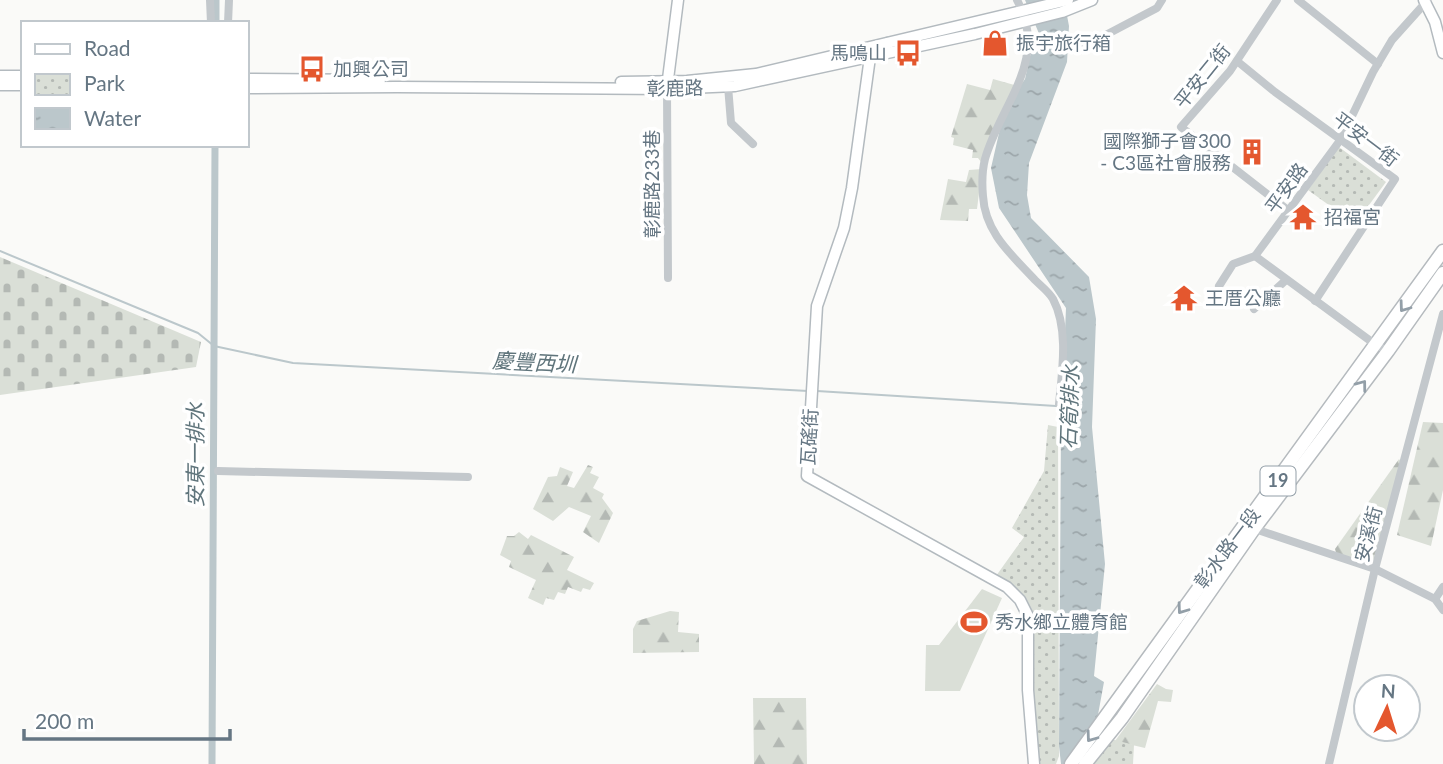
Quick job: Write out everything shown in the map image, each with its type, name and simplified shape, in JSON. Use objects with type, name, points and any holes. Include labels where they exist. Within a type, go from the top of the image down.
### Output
[{"type":"main road","points":[[667,85],[678,0]]},
{"type":"main road","name":"彰鹿路","points":[[248,79],[728,86],[888,43],[1024,12],[1092,0]]},
{"type":"main road","points":[[1426,1],[1443,53]]},
{"type":"main road","name":"彰鹿路","points":[[667,85],[687,81],[758,78],[870,57],[1024,12]]},
{"type":"main road","points":[[870,57],[888,43]]},
{"type":"main road","name":"瓦磘街","points":[[870,57],[856,164],[844,228],[817,306],[807,476],[1007,587],[1020,600],[1028,616],[1028,690],[1034,764]]},
{"type":"main road","points":[[0,76],[21,76]]},
{"type":"main road","name":"彰鹿路","points":[[248,88],[397,83]]},
{"type":"main road","points":[[0,85],[21,85]]},
{"type":"main road","name":"彰水路一段","points":[[1382,348],[1443,251]]},
{"type":"main road","name":"彰水路一段","points":[[1071,764],[1382,348],[1443,273]]},
{"type":"main road","name":"彰水路一段","points":[[1088,763],[1122,718],[1250,526]]},
{"type":"street","points":[[210,0],[211,21]]},
{"type":"street","points":[[228,21],[229,0]]},
{"type":"street","points":[[1081,48],[1157,8],[1162,0]]},
{"type":"street","name":"平安二街","points":[[1277,0],[1237,61],[1181,127],[1289,211]]},
{"type":"street","points":[[1298,0],[1378,64]]},
{"type":"street","name":"平安路","points":[[1255,256],[1341,139],[1392,40],[1426,1]]},
{"type":"street","points":[[1024,12],[1028,37],[1024,72],[984,162],[983,201],[992,232],[1052,297],[1058,312],[1062,375],[1059,404]]},
{"type":"street","name":"平安一街","points":[[1237,61],[1275,93],[1395,179],[1315,301]]},
{"type":"street","name":"彰鹿路233巷","points":[[667,85],[668,278]]},
{"type":"street","points":[[728,86],[732,123],[753,144]]},
{"type":"street","points":[[1219,286],[1233,264],[1255,256],[1382,348]]},
{"type":"street","points":[[1254,309],[1286,280]]},
{"type":"street","name":"安溪街","points":[[1329,764],[1375,569],[1443,314]]},
{"type":"street","points":[[218,471],[468,477]]},
{"type":"street","points":[[1250,526],[1375,569],[1435,599],[1443,610]]},
{"type":"street","points":[[1435,599],[1443,587]]},
{"type":"green space","points":[[993,79],[1018,86],[984,166],[978,158],[972,158],[973,150],[953,145],[954,138],[951,137],[967,84],[990,90]]},
{"type":"green space","points":[[1339,147],[1386,182],[1355,224],[1308,190]]},
{"type":"green space","points":[[982,169],[977,209],[969,209],[968,221],[940,220],[948,179],[966,182],[969,170]]},
{"type":"green space","points":[[0,257],[201,342],[196,367],[0,395]]},
{"type":"green space","points":[[1423,422],[1443,423],[1443,490],[1431,546],[1397,535]]},
{"type":"green space","points":[[1048,425],[1058,427],[1059,756],[1056,764],[1034,764],[1032,618],[996,576],[1024,537],[1012,528],[1044,471]]},
{"type":"green space","points":[[1399,459],[1401,462],[1372,566],[1337,556],[1335,549]]},
{"type":"green space","points":[[588,465],[593,467],[590,473],[599,477],[593,488],[604,494],[602,498],[613,513],[599,543],[583,532],[591,516],[569,507],[553,521],[533,509],[548,477],[557,476],[560,467],[573,472],[567,486],[574,488]]},
{"type":"green space","points":[[519,532],[528,539],[531,535],[574,557],[567,570],[594,583],[590,590],[583,588],[581,592],[568,587],[565,594],[558,592],[554,600],[546,598],[543,605],[528,598],[536,580],[509,567],[511,561],[500,555],[507,536],[514,536]]},
{"type":"green space","name":"秀水鄉立體育館","points":[[982,589],[1002,598],[960,691],[925,691],[926,645],[939,645]]},
{"type":"green space","points":[[670,611],[679,612],[678,632],[699,634],[699,652],[633,653],[633,629],[637,621]]},
{"type":"green space","points":[[1157,684],[1173,690],[1171,702],[1158,701],[1145,748],[1115,741]]},
{"type":"green space","points":[[753,698],[806,698],[807,764],[754,764]]},
{"type":"green space","points":[[1107,738],[1134,745],[1133,764],[1094,764],[1091,760]]},
{"type":"water","name":"石筍排水","points":[[1025,0],[1064,0],[1069,26],[1067,62],[1029,163],[1027,195],[1031,218],[1089,277],[1096,319],[1092,427],[1105,564],[1094,676],[1104,682],[1089,764],[1061,764],[1059,746],[1061,425],[1066,308],[999,208],[991,168],[1002,120],[1009,102],[1025,79],[1030,56],[1040,36]]},
{"type":"waterway","name":"安東一排水","points":[[216,0],[216,21]]},
{"type":"waterway","name":"安東一排水","points":[[212,764],[215,147]]},
{"type":"waterway","name":"慶豐西圳","points":[[0,251],[198,333],[214,346],[293,363],[808,391]]},
{"type":"waterway","name":"慶豐西圳","points":[[817,391],[1056,406]]},
{"type":"place","name":"振宇旅行箱","points":[[995,43]]},
{"type":"place","name":"馬鳴山","points":[[908,53]]},
{"type":"place","name":"加興公司","points":[[312,69]]},
{"type":"place","name":"國際獅子會300 - C3區社會服務","points":[[1252,152]]},
{"type":"place","name":"招福宮","points":[[1303,217]]},
{"type":"place","name":"王厝公廳","points":[[1184,298]]},
{"type":"place","name":"秀水鄉立體育館","points":[[974,622]]}]
